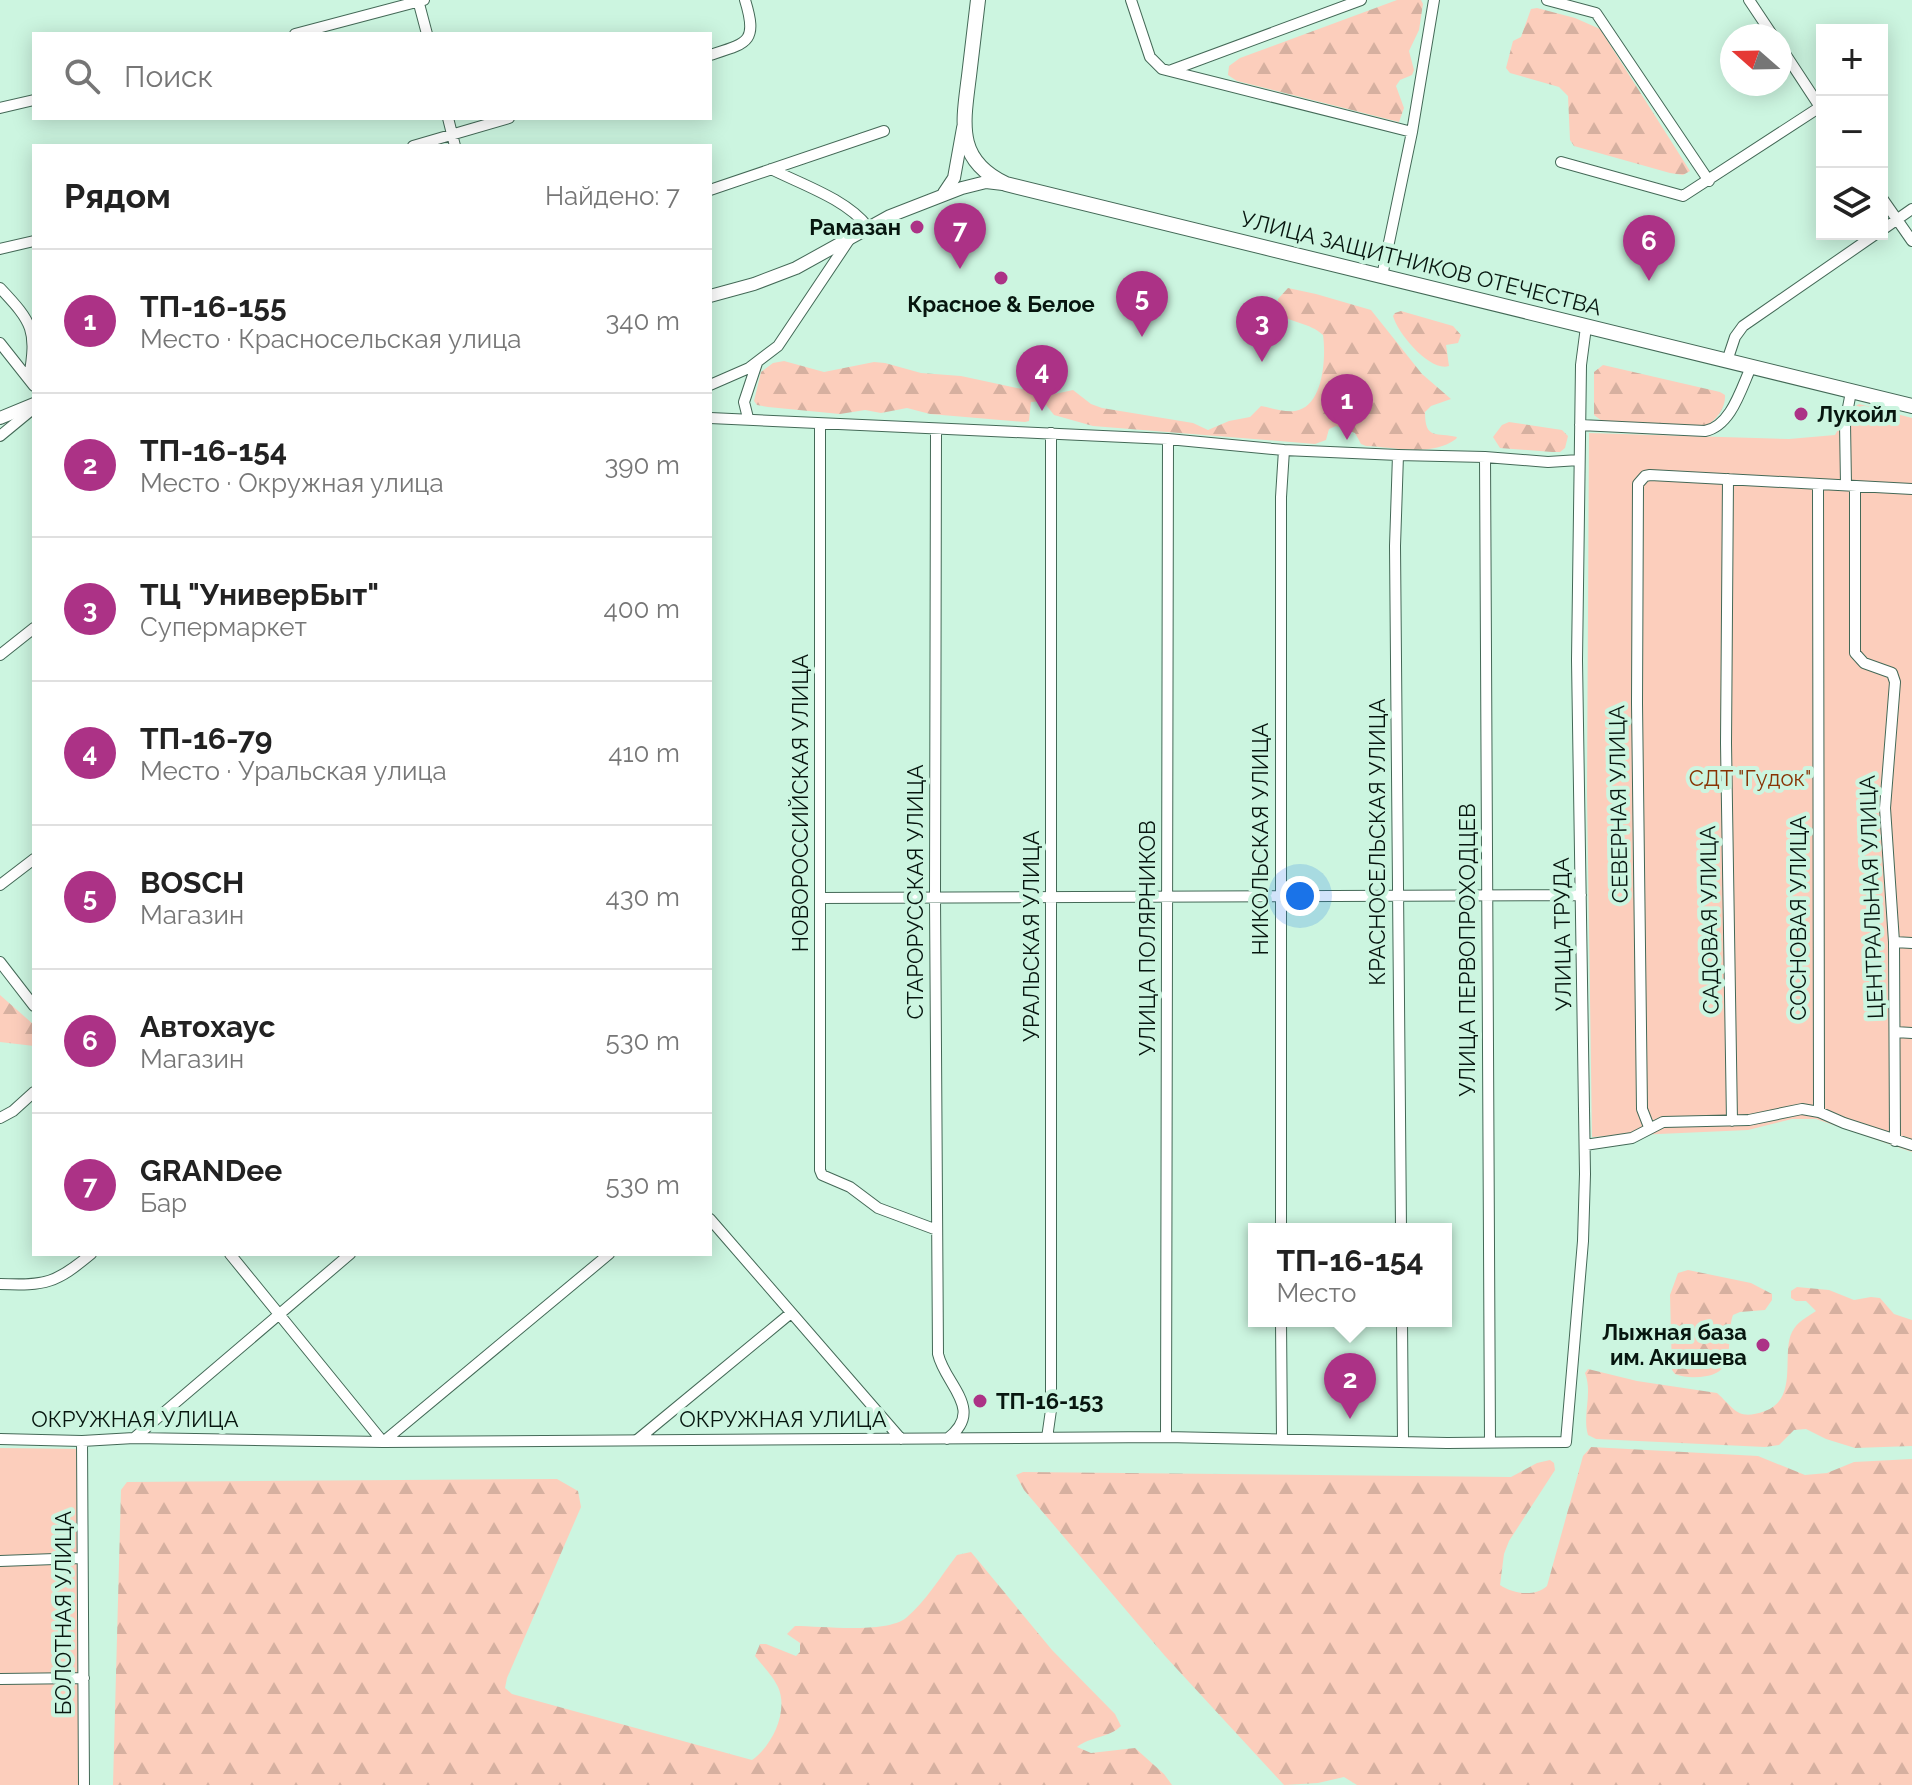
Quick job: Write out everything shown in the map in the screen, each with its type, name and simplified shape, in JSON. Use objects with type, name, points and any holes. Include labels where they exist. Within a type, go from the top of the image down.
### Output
[{"type":"main road","points":[[964,119],[978,0]]},
{"type":"main road","name":"УЛИЦА ЗАЩИТНИКОВ ОТЕЧЕСТВА","points":[[964,119],[966,143],[977,163],[993,178],[1006,184],[1912,406]]},
{"type":"street","points":[[712,54],[747,40],[752,22],[745,0]]},
{"type":"street","points":[[1131,0],[1153,62],[1162,69],[1412,132]]},
{"type":"street","points":[[1170,71],[1361,0]]},
{"type":"street","points":[[1382,276],[1412,132],[1434,0]]},
{"type":"street","points":[[1547,0],[1596,13],[1709,181]]},
{"type":"street","points":[[1749,0],[1765,24]]},
{"type":"street","points":[[303,32],[420,1],[427,32]]},
{"type":"street","points":[[1792,64],[1816,100]]},
{"type":"street","points":[[0,108],[32,100]]},
{"type":"street","points":[[1561,162],[1677,195],[1688,195],[1816,111]]},
{"type":"street","points":[[938,197],[951,186],[954,178],[964,119]]},
{"type":"street","points":[[449,120],[454,141]]},
{"type":"street","points":[[429,144],[454,141],[504,120]]},
{"type":"street","points":[[712,189],[884,131]]},
{"type":"street","points":[[771,169],[842,205],[868,227]]},
{"type":"street","points":[[712,295],[796,268],[868,227],[972,184],[1006,184]]},
{"type":"street","points":[[1888,206],[1912,241]]},
{"type":"street","points":[[1888,226],[1912,209]]},
{"type":"street","points":[[712,384],[757,363],[778,346],[850,239]]},
{"type":"street","points":[[1727,361],[1735,337],[1743,326],[1867,240]]},
{"type":"street","points":[[0,249],[32,241]]},
{"type":"street","points":[[0,288],[18,307],[32,330]]},
{"type":"street","name":"УЛИЦА ТРУДА","points":[[1566,1442],[1583,1241],[1585,1145],[1577,660],[1581,349],[1586,327]]},
{"type":"street","points":[[0,343],[32,380]]},
{"type":"street","points":[[748,418],[744,402],[757,363]]},
{"type":"street","points":[[1580,425],[1714,430],[1731,410],[1751,367]]},
{"type":"street","points":[[1850,486],[1845,423],[1851,392]]},
{"type":"street","points":[[0,418],[32,407]]},
{"type":"street","points":[[0,436],[32,408]]},
{"type":"street","points":[[712,418],[1168,439],[1284,450],[1548,462],[1579,460]]},
{"type":"street","name":"НОВОРОССИЙСКАЯ УЛИЦА","points":[[820,424],[820,1170],[878,1208],[937,1230]]},
{"type":"street","name":"СТАРОРУССКАЯ УЛИЦА","points":[[936,430],[938,1354],[940,1364],[954,1384],[963,1406],[961,1424],[945,1440]]},
{"type":"street","name":"УРАЛЬСКАЯ УЛИЦА","points":[[1047,1438],[1051,1394],[1051,433]]},
{"type":"street","name":"УЛИЦА ПОЛЯРНИКОВ","points":[[1166,1437],[1168,439]]},
{"type":"street","name":"НИКОЛЬСКАЯ УЛИЦА","points":[[1281,1223],[1281,512],[1284,450]]},
{"type":"street","name":"КРАСНОСЕЛЬСКАЯ УЛИЦА","points":[[1398,455],[1395,546],[1401,1223]]},
{"type":"street","name":"УЛИЦА ПЕРВОПРОХОДЦЕВ","points":[[1485,457],[1490,1442]]},
{"type":"street","name":"СЕВЕРНАЯ УЛИЦА","points":[[1649,1127],[1642,1109],[1637,490],[1641,480],[1650,475],[1728,479]]},
{"type":"street","points":[[1728,479],[1912,489]]},
{"type":"street","name":"САДОВАЯ УЛИЦА","points":[[1728,479],[1726,714],[1732,1121]]},
{"type":"street","name":"СОСНОВАЯ УЛИЦА","points":[[1818,484],[1819,1112]]},
{"type":"street","name":"ЦЕНТРАЛЬНАЯ УЛИЦА","points":[[1850,486],[1855,653],[1864,663],[1892,673],[1895,682],[1885,808],[1894,942],[1895,1141]]},
{"type":"street","points":[[0,655],[32,630]]},
{"type":"street","points":[[0,885],[32,861]]},
{"type":"street","points":[[820,898],[1581,895]]},
{"type":"street","points":[[1894,942],[1912,943]]},
{"type":"street","points":[[0,962],[32,1003]]},
{"type":"street","points":[[1895,1032],[1912,1033]]},
{"type":"street","points":[[0,1118],[32,1094]]},
{"type":"street","points":[[1585,1145],[1632,1138],[1649,1127],[1669,1121],[1761,1119],[1802,1109],[1819,1112],[1912,1145]]},
{"type":"street","points":[[712,1221],[901,1439]]},
{"type":"street","points":[[0,1284],[48,1282],[68,1273],[89,1256]]},
{"type":"street","points":[[232,1256],[383,1442],[607,1256]]},
{"type":"street","points":[[134,1438],[348,1256]]},
{"type":"street","points":[[637,1440],[791,1313]]},
{"type":"street","points":[[1281,1327],[1282,1438]]},
{"type":"street","points":[[1402,1327],[1403,1441]]},
{"type":"street","name":"ОКРУЖНАЯ УЛИЦА","points":[[0,1439],[383,1442],[1166,1437],[1566,1442]]},
{"type":"street","name":"БОЛОТНАЯ УЛИЦА","points":[[82,1441],[84,1785]]},
{"type":"street","points":[[0,1561],[82,1558]]},
{"type":"street","points":[[0,1679],[84,1678]]},
{"type":"green space","points":[[1397,0],[1421,0],[1423,4],[1419,30],[1409,51],[1414,70],[1412,75],[1400,80],[1396,86],[1404,108],[1399,122],[1237,81],[1228,75],[1229,66],[1240,58]]},
{"type":"green space","points":[[1531,9],[1575,18],[1600,29],[1690,171],[1683,175],[1670,173],[1574,146],[1570,140],[1568,96],[1559,87],[1510,73],[1506,68],[1513,41],[1521,37]]},
{"type":"green space","points":[[1288,288],[1371,310],[1422,374],[1451,399],[1431,406],[1425,412],[1426,421],[1434,434],[1456,439],[1436,448],[1412,450],[1366,446],[1361,444],[1355,433],[1336,426],[1329,429],[1326,440],[1315,444],[1093,426],[1054,415],[1043,401],[1031,402],[1029,421],[1025,422],[930,414],[907,408],[881,413],[865,410],[840,414],[768,407],[757,405],[754,401],[761,372],[773,363],[784,361],[824,372],[874,362],[1050,395],[1073,390],[1091,404],[1102,408],[1193,423],[1208,430],[1250,417],[1261,406],[1295,411],[1314,398],[1322,377],[1323,335],[1278,313],[1278,299]]},
{"type":"green space","points":[[1401,311],[1453,326],[1461,335],[1458,343],[1446,345],[1449,366],[1441,366],[1424,358],[1408,341],[1393,316]]},
{"type":"green space","points":[[1603,365],[1720,392],[1725,395],[1724,404],[1717,417],[1706,426],[1602,421],[1594,415],[1594,372]]},
{"type":"green space","name":"СДТ \"Гудок\"","points":[[1859,404],[1912,418],[1912,1152],[1816,1119],[1792,1119],[1748,1130],[1592,1137],[1587,793],[1589,433],[1789,439],[1835,435],[1849,410]]},
{"type":"green space","points":[[1509,422],[1562,430],[1568,436],[1565,448],[1552,452],[1500,448],[1493,437],[1502,425]]},
{"type":"green space","points":[[0,995],[32,1023],[32,1046],[0,1042]]},
{"type":"green space","points":[[1688,1270],[1751,1283],[1772,1294],[1772,1300],[1765,1310],[1733,1315],[1727,1360],[1717,1373],[1707,1376],[1683,1376],[1672,1370],[1670,1295],[1678,1273]]},
{"type":"green space","points":[[1797,1287],[1829,1290],[1854,1300],[1880,1298],[1894,1314],[1912,1320],[1912,1446],[1855,1448],[1806,1429],[1794,1430],[1779,1445],[1765,1447],[1596,1439],[1588,1435],[1585,1373],[1588,1369],[1637,1381],[1717,1393],[1742,1414],[1756,1414],[1775,1405],[1786,1387],[1792,1332],[1816,1311],[1806,1301],[1791,1298],[1791,1291]]},
{"type":"green space","points":[[1591,1447],[1758,1456],[1805,1475],[1827,1473],[1854,1462],[1912,1459],[1912,1785],[1357,1785],[1344,1777],[1318,1783],[1284,1785],[1165,1656],[1024,1490],[1016,1475],[1023,1472],[1511,1477],[1537,1463],[1550,1460],[1555,1470],[1509,1541],[1504,1554],[1500,1585],[1530,1593],[1547,1586],[1583,1456]]},
{"type":"green space","points":[[0,1448],[87,1449],[89,1785],[0,1785]]},
{"type":"green space","points":[[557,1479],[578,1491],[581,1507],[507,1678],[505,1688],[512,1694],[752,1760],[772,1737],[781,1707],[776,1683],[755,1656],[760,1644],[796,1656],[800,1652],[800,1643],[787,1634],[795,1626],[869,1628],[896,1623],[920,1604],[957,1555],[971,1552],[1052,1650],[1115,1714],[1121,1726],[1077,1747],[1091,1753],[1135,1748],[1172,1785],[113,1785],[121,1490],[127,1482]]},
{"type":"place","name":"Рамазан","points":[[917,227]]},
{"type":"place","name":"GRANDee","points":[[960,269]]},
{"type":"place","name":"Красное & Белое","points":[[1001,278]]},
{"type":"place","name":"Автохаус","points":[[1649,281]]},
{"type":"place","name":"BOSCH","points":[[1142,337]]},
{"type":"place","name":"ТЦ \"УниверБыт\"","points":[[1262,362]]},
{"type":"place","name":"ТП-16-79","points":[[1042,411]]},
{"type":"place","name":"Лукойл","points":[[1801,414]]},
{"type":"place","name":"ТП-16-155","points":[[1347,440]]},
{"type":"place","name":"Лыжная база им. Акишева","points":[[1763,1345]]},
{"type":"place","name":"ТП-16-153","points":[[980,1401]]},
{"type":"place","name":"ТП-16-154","points":[[1350,1419]]}]
